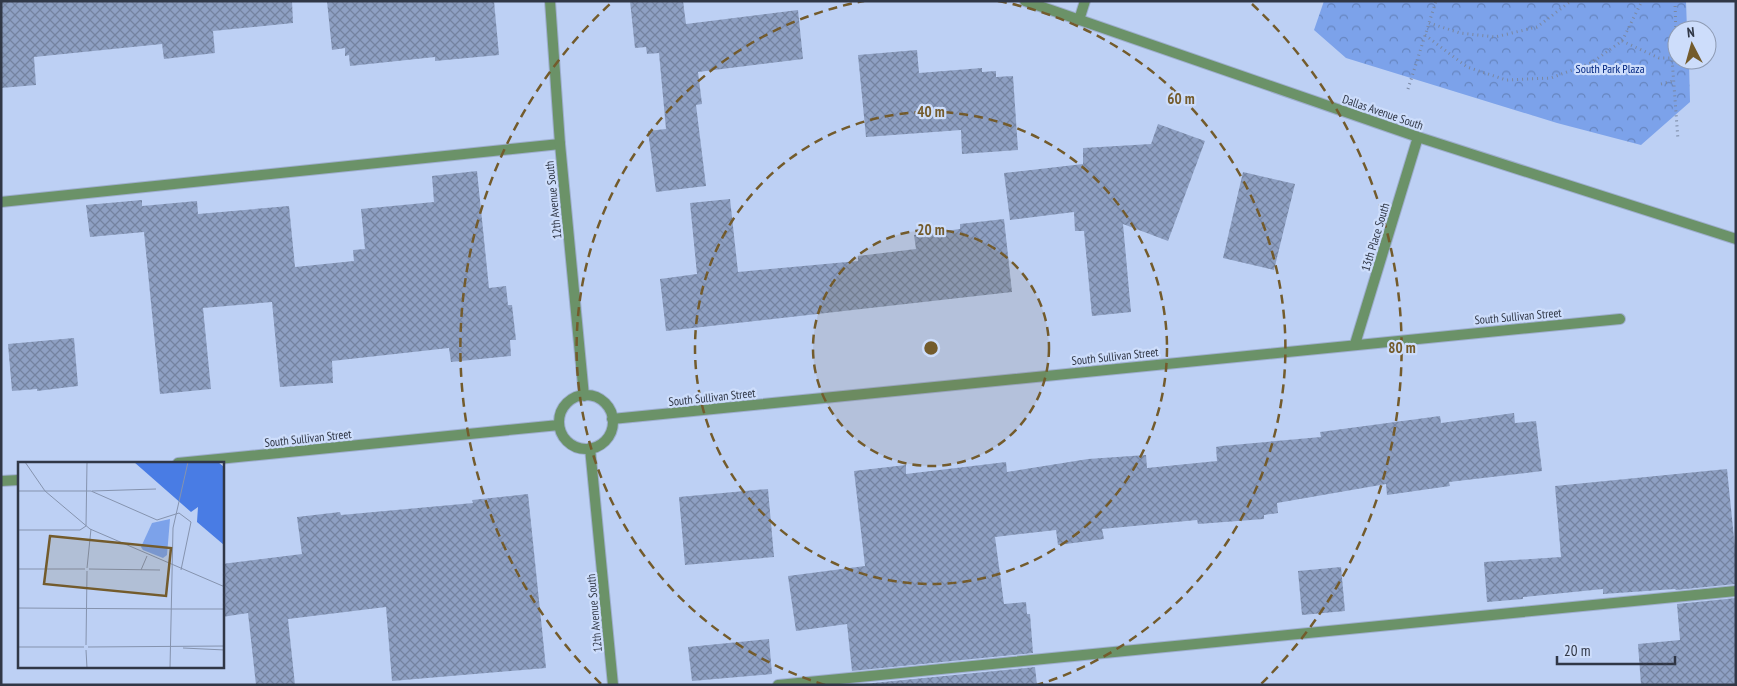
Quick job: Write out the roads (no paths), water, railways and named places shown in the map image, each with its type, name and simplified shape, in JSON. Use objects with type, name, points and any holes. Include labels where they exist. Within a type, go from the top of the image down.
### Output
[{"type":"street","name":"12th Avenue South","points":[[550,1],[560,144],[584,396]]},
{"type":"street","name":"Dallas Avenue South","points":[[1025,1],[1418,137],[1736,239]]},
{"type":"street","points":[[1079,20],[1085,1]]},
{"type":"street","name":"13th Place South","points":[[1355,344],[1418,137]]},
{"type":"street","points":[[1,202],[560,144]]},
{"type":"street","name":"South Sullivan Street","points":[[612,419],[1620,318]]},
{"type":"street","points":[[584,396],[599,399],[606,405],[612,419],[611,431],[607,440],[601,445],[590,448],[576,447],[569,444],[563,437],[559,425],[561,413],[565,405],[572,400],[584,396]]},
{"type":"street","name":"South Sullivan Street","points":[[198,462],[559,425]]},
{"type":"street","name":"12th Avenue South","points":[[590,448],[613,685]]},
{"type":"street","points":[[1,482],[18,480]]},
{"type":"street","points":[[778,685],[1736,591]]},
{"type":"park label","name":"South Park Plaza","points":[[1610,68]]}]
